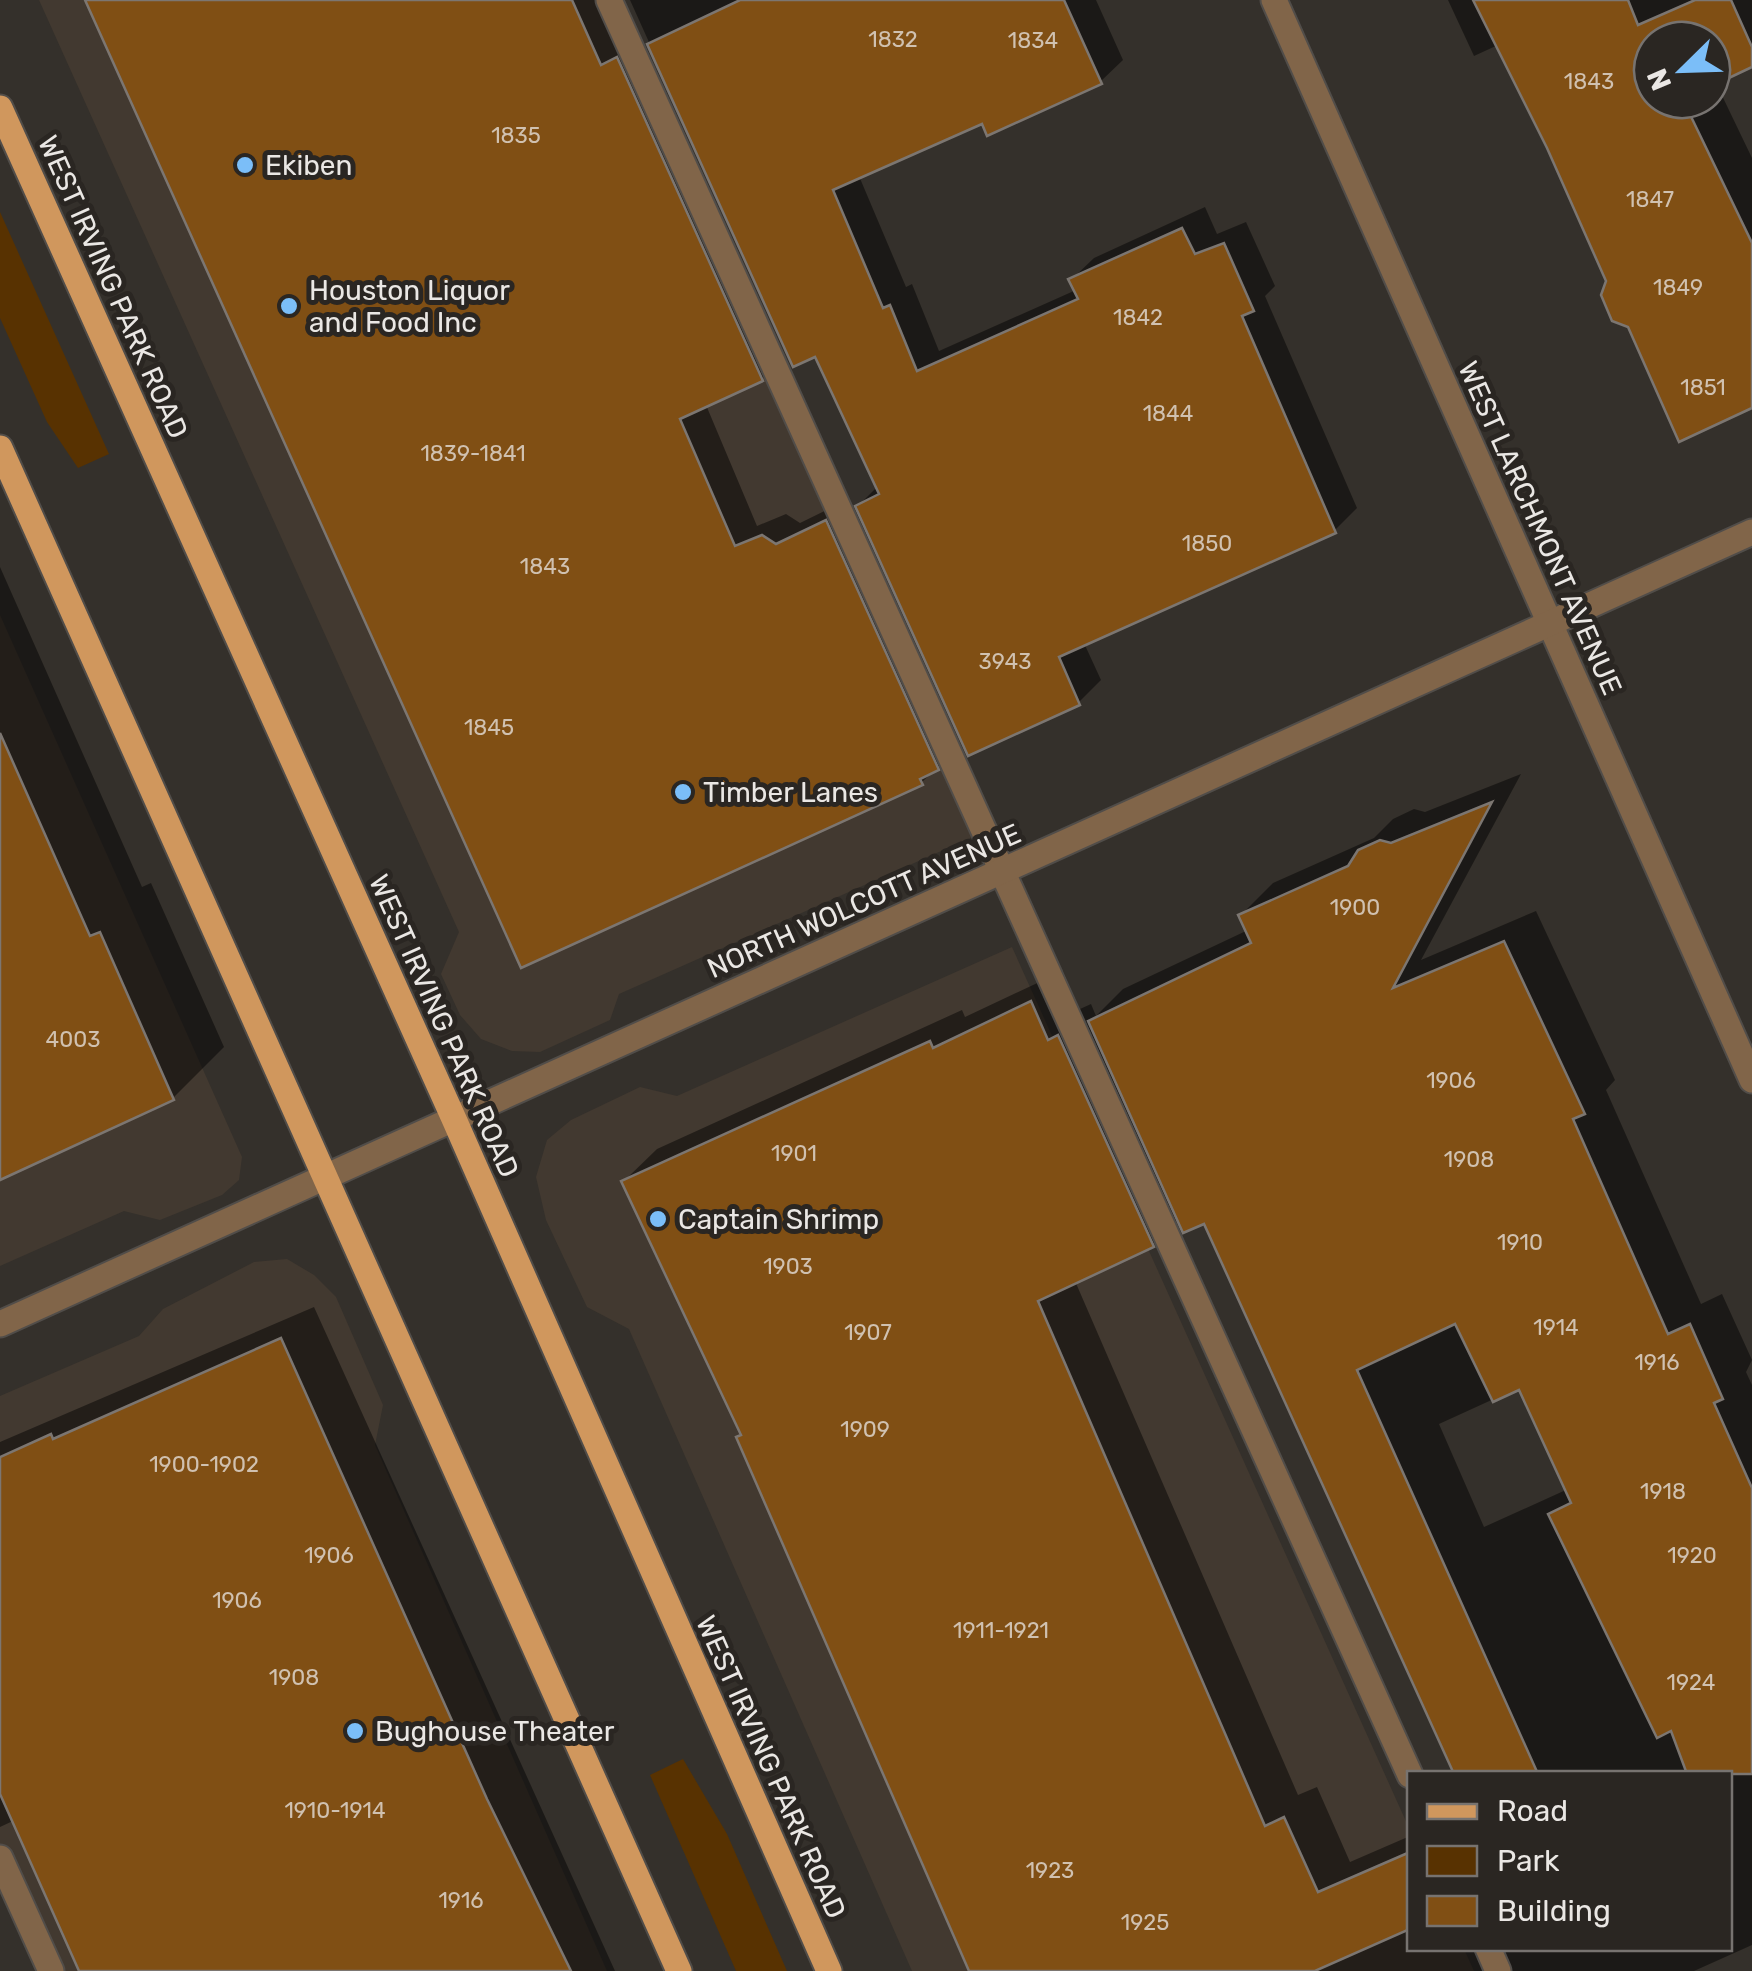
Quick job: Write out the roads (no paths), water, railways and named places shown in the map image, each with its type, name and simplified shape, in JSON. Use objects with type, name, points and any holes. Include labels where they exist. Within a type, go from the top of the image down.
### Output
[{"type":"main road","name":"WEST IRVING PARK ROAD","points":[[0,108],[454,1119],[829,1971]]},
{"type":"main road","points":[[0,448],[679,1971]]},
{"type":"street","points":[[609,0],[1408,1771]]},
{"type":"street","name":"WEST LARCHMONT AVENUE","points":[[1274,0],[1752,1080]]},
{"type":"street","name":"NORTH WOLCOTT AVENUE","points":[[0,1324],[1752,532]]},
{"type":"street","points":[[0,1858],[51,1971]]},
{"type":"place","name":"Ekiben","points":[[245,165]]},
{"type":"place","name":"Houston Liquor and Food Inc","points":[[289,306]]},
{"type":"place","name":"Timber Lanes","points":[[683,792]]},
{"type":"place","name":"Captain Shrimp","points":[[658,1219]]},
{"type":"place","name":"Bughouse Theater","points":[[355,1731]]}]
